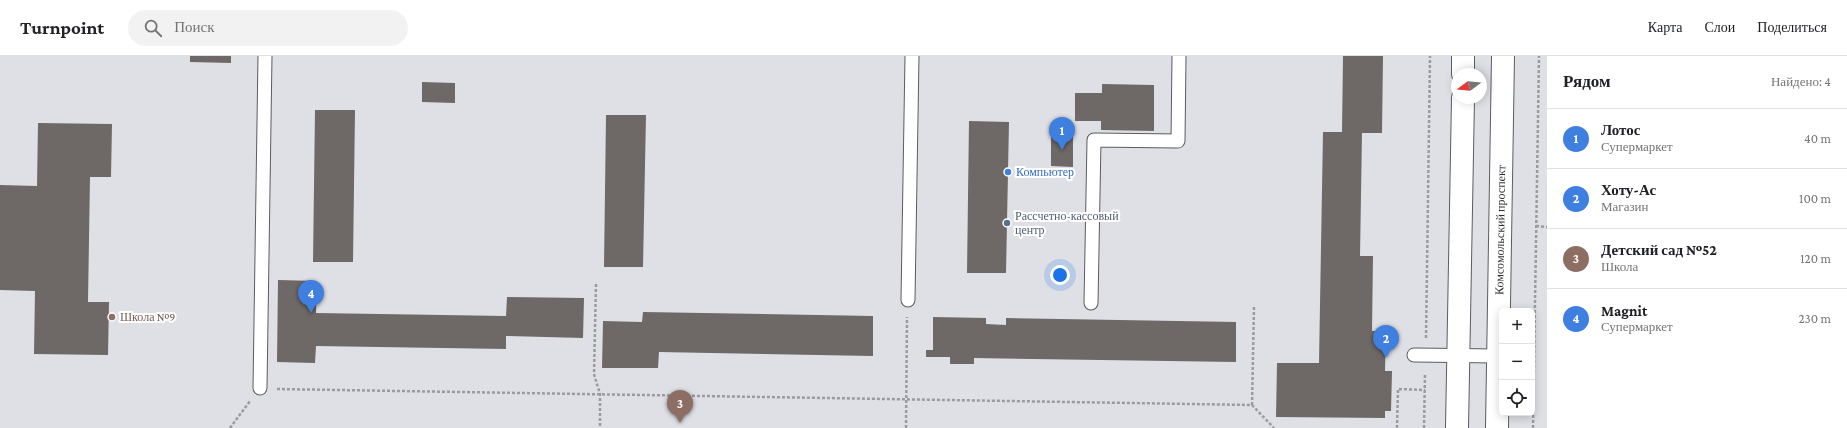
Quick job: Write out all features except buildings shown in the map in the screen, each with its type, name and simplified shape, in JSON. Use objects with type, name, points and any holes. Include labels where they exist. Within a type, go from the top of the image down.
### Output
[{"type":"street","points":[[1463,68],[1464,56]]},
{"type":"street","name":"Комсомольский проспект","points":[[1497,428],[1503,56]]},
{"type":"street","points":[[1457,428],[1463,104]]},
{"type":"lane","points":[[260,388],[265,56]]},
{"type":"lane","points":[[908,300],[912,56]]},
{"type":"lane","points":[[1091,304],[1094,140],[1178,141],[1179,56]]},
{"type":"lane","points":[[1420,355],[1498,356]]},
{"type":"path","points":[[1424,428],[1425,390],[1420,355],[1430,56]]},
{"type":"path","points":[[1533,428],[1539,56]]},
{"type":"path","points":[[1536,226],[1547,227]]},
{"type":"path","points":[[596,284],[594,374],[600,394],[600,428]]},
{"type":"path","points":[[906,428],[908,300]]},
{"type":"path","points":[[1254,306],[1252,405],[1274,428]]},
{"type":"path","points":[[230,428],[260,388],[1252,405]]},
{"type":"path","points":[[1397,428],[1398,389],[1425,390]]},
{"type":"place","name":"Лотос","points":[[1062,150]]},
{"type":"place","name":"Компьютер","points":[[1008,172]]},
{"type":"place","name":"Рассчетно-кассовый центр","points":[[1007,223]]},
{"type":"place","name":"Magnit","points":[[311,313]]},
{"type":"place","name":"Школа №9","points":[[112,317]]},
{"type":"place","name":"Хоту-Ас","points":[[1386,358]]},
{"type":"place","name":"Детский сад №52","points":[[680,423]]}]
